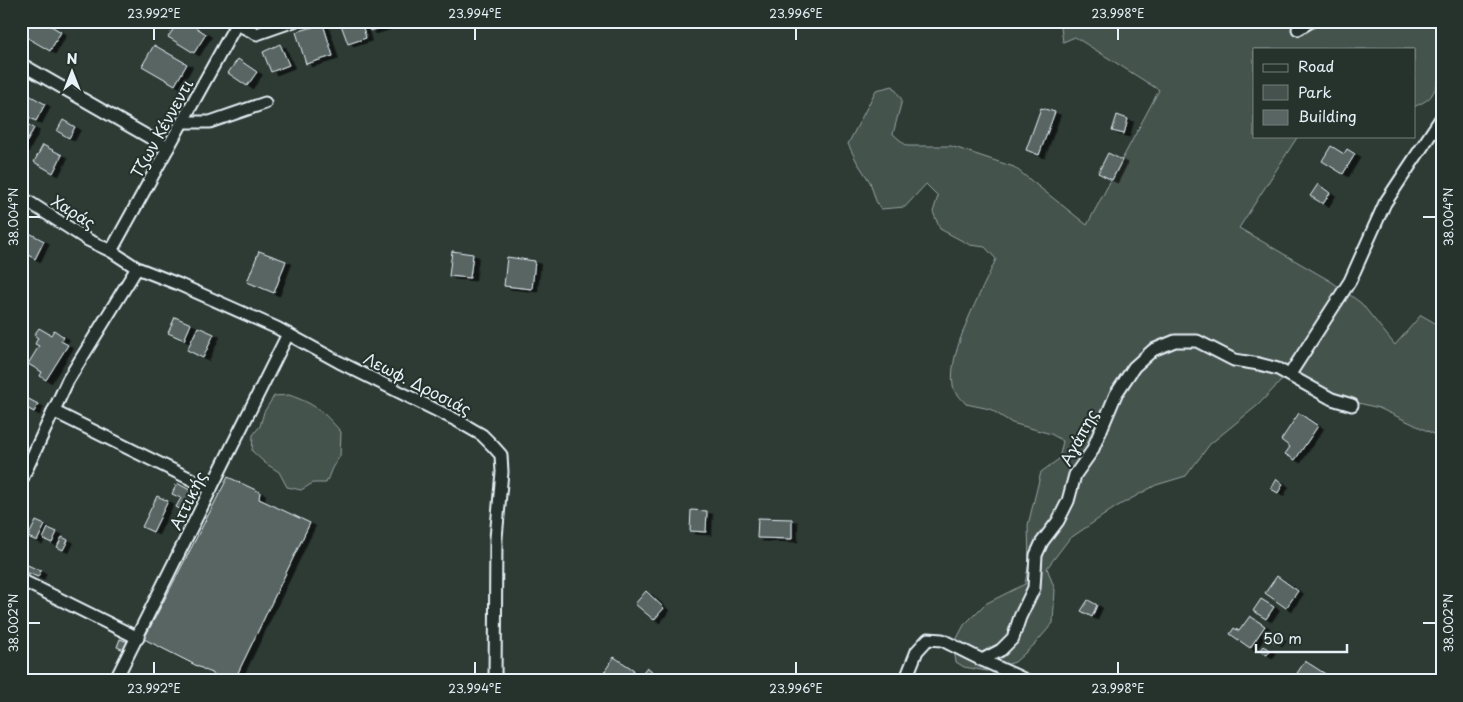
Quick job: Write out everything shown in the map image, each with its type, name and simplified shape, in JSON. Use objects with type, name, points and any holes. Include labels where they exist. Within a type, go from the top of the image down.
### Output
[{"type":"street","points":[[235,22],[260,34],[294,21]]},
{"type":"street","points":[[1298,29],[1311,21]]},
{"type":"street","name":"Τζων Κέννεντι","points":[[110,251],[183,122],[235,22]]},
{"type":"street","points":[[21,64],[168,148]]},
{"type":"street","points":[[183,122],[211,122],[265,103]]},
{"type":"street","points":[[1290,374],[1350,280],[1385,203],[1442,117]]},
{"type":"street","name":"Χαράς","points":[[21,198],[88,240],[110,251]]},
{"type":"street","name":"Λεωφ. Δροσιάς","points":[[110,251],[137,268],[178,284],[288,334],[339,362],[463,424],[482,435],[501,455],[502,472],[496,538],[495,681]]},
{"type":"street","points":[[21,481],[53,411],[74,372],[137,268]]},
{"type":"street","name":"Αττικής","points":[[115,681],[288,334]]},
{"type":"street","name":"Αγάπης","points":[[982,660],[1001,650],[1013,638],[1034,588],[1036,555],[1042,542],[1058,521],[1068,501],[1075,475],[1092,451],[1116,394],[1134,367],[1153,350],[1175,341],[1197,341],[1234,360],[1278,369],[1290,374],[1332,400],[1352,405]]},
{"type":"street","points":[[53,411],[211,489]]},
{"type":"street","points":[[21,580],[138,638]]},
{"type":"street","points":[[905,681],[917,650],[928,638],[942,640],[1028,681]]},
{"type":"green space","points":[[1060,21],[1439,21],[1442,60],[1439,79],[1430,98],[1416,106],[1416,48],[1253,48],[1253,138],[1297,138],[1239,228],[1332,282],[1361,303],[1395,345],[1421,315],[1442,327],[1442,444],[1436,435],[1379,408],[1334,397],[1299,375],[1281,381],[1258,405],[1210,444],[1186,476],[1156,485],[1116,507],[1069,539],[1047,568],[1055,590],[1053,623],[1034,645],[1015,662],[987,671],[964,667],[956,662],[953,646],[964,625],[985,604],[1025,584],[1029,562],[1028,525],[1041,472],[1059,459],[1063,441],[1051,434],[1012,423],[990,409],[966,404],[956,393],[953,385],[953,371],[960,339],[996,259],[985,247],[970,245],[940,229],[933,212],[938,196],[926,184],[905,207],[881,209],[876,201],[870,182],[848,144],[876,90],[893,86],[902,100],[893,134],[907,146],[951,146],[1014,167],[1087,225],[1159,90],[1075,37],[1063,42]]},
{"type":"green space","points":[[289,395],[318,409],[341,432],[340,456],[332,468],[326,483],[313,483],[301,490],[287,487],[279,472],[252,451],[253,435],[260,426],[264,412],[274,396]]},
{"type":"building","points":[[21,21],[43,21],[61,32],[50,51],[21,34]]},
{"type":"building","points":[[179,21],[186,21],[206,34],[194,53],[168,37]]},
{"type":"building","points":[[361,21],[366,38],[348,44],[340,22]]},
{"type":"building","points":[[367,21],[389,21],[390,25],[370,31]]},
{"type":"building","points":[[323,24],[333,56],[306,64],[296,32]]},
{"type":"building","points":[[280,44],[289,65],[271,72],[263,52]]},
{"type":"building","points":[[154,45],[187,64],[175,85],[142,66]]},
{"type":"building","points":[[238,59],[257,72],[247,86],[228,73]]},
{"type":"building","points":[[29,95],[45,104],[36,121],[21,113]]},
{"type":"building","points":[[1041,108],[1055,112],[1039,155],[1026,150]]},
{"type":"building","points":[[1117,115],[1128,119],[1124,134],[1112,131]]},
{"type":"building","points":[[63,120],[75,127],[69,138],[57,131]]},
{"type":"building","points":[[21,121],[34,128],[22,151],[21,150]]},
{"type":"building","points":[[43,145],[62,155],[53,173],[34,162]]},
{"type":"building","points":[[1331,146],[1344,154],[1347,149],[1355,154],[1343,174],[1322,161]]},
{"type":"building","points":[[1108,153],[1122,160],[1112,180],[1098,173]]},
{"type":"building","points":[[1318,184],[1330,193],[1323,204],[1310,196]]},
{"type":"building","points":[[22,229],[44,241],[35,259],[21,251]]},
{"type":"building","points":[[259,251],[286,261],[274,293],[247,282]]},
{"type":"building","points":[[452,251],[473,254],[470,278],[449,276]]},
{"type":"building","points":[[507,257],[535,261],[532,289],[504,286]]},
{"type":"building","points":[[175,317],[191,324],[184,340],[168,333]]},
{"type":"building","points":[[198,327],[214,334],[203,358],[187,350]]},
{"type":"building","points":[[39,328],[51,335],[54,330],[64,337],[61,341],[68,345],[46,380],[40,376],[42,372],[28,364],[39,346],[35,344],[38,338],[34,335]]},
{"type":"building","points":[[21,395],[38,404],[34,412],[21,405]]},
{"type":"building","points":[[1299,413],[1318,426],[1295,460],[1285,454],[1290,447],[1281,440]]},
{"type":"building","points":[[228,477],[260,492],[259,499],[310,523],[234,681],[227,681],[144,639]]},
{"type":"building","points":[[1277,479],[1283,484],[1278,493],[1271,489]]},
{"type":"building","points":[[177,483],[197,494],[187,513],[176,507],[181,498],[172,494]]},
{"type":"building","points":[[157,496],[168,501],[153,532],[142,527]]},
{"type":"building","points":[[691,510],[707,511],[706,532],[690,531]]},
{"type":"building","points":[[758,518],[792,519],[792,539],[757,538]]},
{"type":"building","points":[[36,521],[45,525],[37,541],[28,537]]},
{"type":"building","points":[[48,528],[57,532],[52,543],[43,539]]},
{"type":"building","points":[[62,537],[68,540],[63,550],[57,547]]},
{"type":"building","points":[[23,563],[41,571],[38,577],[21,570]]},
{"type":"building","points":[[1277,576],[1298,591],[1286,608],[1265,593]]},
{"type":"building","points":[[646,591],[664,608],[654,620],[635,604]]},
{"type":"building","points":[[1261,599],[1274,607],[1266,619],[1253,611]]},
{"type":"building","points":[[1088,600],[1097,605],[1092,617],[1081,611]]},
{"type":"building","points":[[1250,616],[1265,626],[1250,648],[1230,634],[1234,628],[1239,631]]},
{"type":"building","points":[[1274,633],[1281,638],[1277,643],[1270,639]]},
{"type":"building","points":[[120,639],[128,642],[124,650],[117,647]]},
{"type":"building","points":[[1264,646],[1270,651],[1267,655],[1260,651]]},
{"type":"building","points":[[614,657],[634,670],[627,681],[607,681],[601,677]]},
{"type":"building","points":[[1305,661],[1327,675],[1323,681],[1292,681]]},
{"type":"building","points":[[647,667],[664,681],[636,681]]}]
